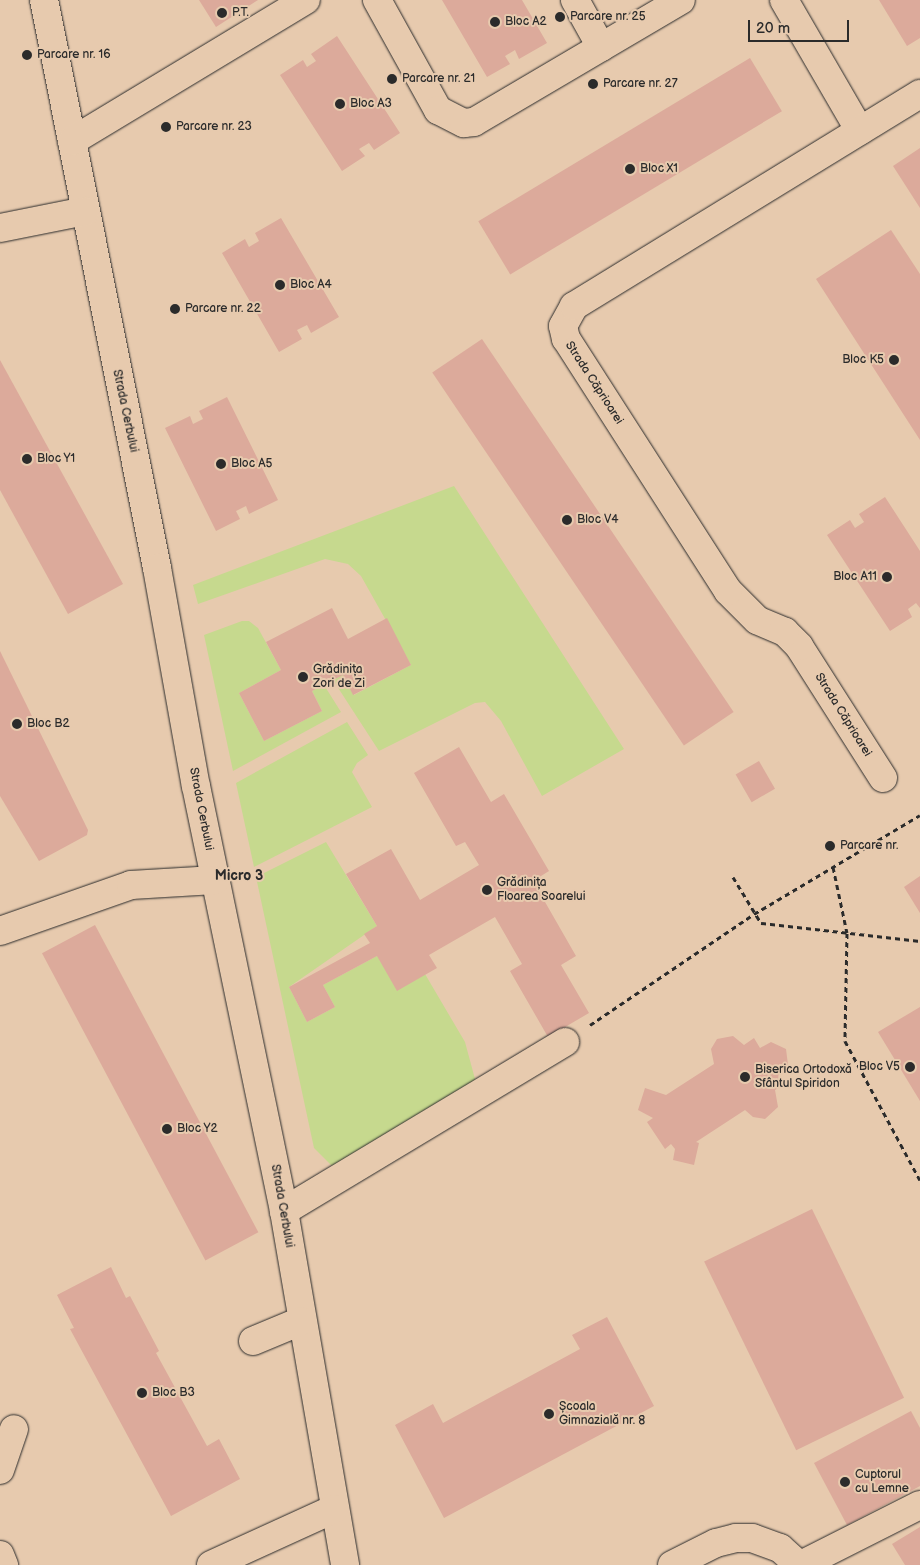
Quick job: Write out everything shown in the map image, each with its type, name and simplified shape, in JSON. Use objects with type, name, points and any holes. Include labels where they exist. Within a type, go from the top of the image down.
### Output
[{"type":"street","name":"Strada Cerbului","points":[[44,0],[215,880],[284,1210],[301,1321],[345,1565]]},
{"type":"street","points":[[72,142],[306,0]]},
{"type":"street","points":[[377,0],[438,110],[464,122],[474,122],[681,0]]},
{"type":"street","points":[[575,0],[601,47]]},
{"type":"street","points":[[784,0],[860,131]]},
{"type":"street","name":"Strada Căprioarei","points":[[883,778],[799,646],[785,632],[752,616],[728,591],[566,339],[563,326],[574,306],[920,94]]},
{"type":"street","points":[[0,228],[85,212]]},
{"type":"street","points":[[0,931],[122,887],[215,880]]},
{"type":"street","points":[[284,1210],[565,1042]]},
{"type":"street","points":[[253,1341],[301,1321]]},
{"type":"street","points":[[0,1470],[14,1429]]},
{"type":"street","points":[[672,1565],[736,1538],[752,1538],[780,1548],[800,1565],[920,1505]]},
{"type":"street","points":[[211,1565],[334,1509]]},
{"type":"street","points":[[0,1555],[4,1565]]},
{"type":"path","points":[[565,1042],[754,914],[920,815]]},
{"type":"path","points":[[833,867],[847,933],[845,1041],[920,1180]]},
{"type":"path","points":[[732,877],[761,923],[920,941]]},
{"type":"green space","points":[[454,486],[624,749],[542,796],[501,721],[485,702],[475,703],[379,751],[333,680],[343,675],[354,695],[411,665],[361,576],[348,564],[325,559],[198,604],[193,585]]},
{"type":"green space","points":[[242,621],[249,621],[258,628],[281,670],[239,693],[264,741],[322,711],[312,691],[324,685],[341,712],[233,771],[204,635]]},
{"type":"green space","points":[[347,722],[368,755],[357,763],[352,772],[372,807],[254,867],[236,783]]},
{"type":"green space","points":[[326,842],[377,926],[289,987],[307,1022],[335,1007],[323,985],[377,956],[425,974],[465,1042],[475,1079],[473,1084],[332,1166],[314,1148],[256,877]]},
{"type":"building","name":"P.T.","points":[[199,0],[258,0],[216,27]]},
{"type":"building","name":"Bloc A2","points":[[442,0],[522,0],[547,43],[519,59],[515,50],[505,56],[510,64],[487,77]]},
{"type":"building","points":[[879,0],[920,0],[920,38],[907,46]]},
{"type":"building","name":"Bloc A3","points":[[337,36],[400,133],[374,150],[369,143],[359,149],[365,156],[342,171],[280,75],[303,60],[307,67],[316,61],[311,54]]},
{"type":"building","name":"Bloc X1","points":[[750,58],[782,111],[510,274],[478,221]]},
{"type":"building","points":[[920,148],[920,208],[893,166]]},
{"type":"building","name":"Bloc A4","points":[[281,218],[339,317],[311,333],[307,325],[297,330],[302,339],[279,352],[222,253],[245,239],[249,247],[259,241],[255,233]]},
{"type":"building","name":"Bloc K5","points":[[891,230],[920,274],[920,440],[816,279]]},
{"type":"building","name":"Bloc V4","points":[[482,339],[734,712],[684,746],[432,373]]},
{"type":"building","name":"Bloc Y1","points":[[0,360],[123,584],[68,614],[0,490]]},
{"type":"building","name":"Bloc A5","points":[[227,397],[278,500],[249,514],[246,506],[236,511],[240,519],[216,531],[165,428],[190,416],[193,424],[203,419],[199,411]]},
{"type":"building","name":"Bloc A11","points":[[885,497],[920,551],[920,608],[916,603],[908,609],[912,617],[890,631],[827,535],[850,520],[855,528],[864,522],[859,514]]},
{"type":"building","name":"Grădinița Zori de Zi","points":[[332,608],[348,639],[387,618],[411,665],[353,695],[343,675],[312,691],[322,711],[264,741],[239,693],[281,670],[266,642]]},
{"type":"building","name":"Bloc B2","points":[[0,651],[88,830],[87,835],[39,861],[0,796]]},
{"type":"building","name":"Grădinița Floarea Soarelui","points":[[459,747],[491,802],[504,794],[549,871],[533,881],[576,956],[561,965],[589,1013],[548,1037],[510,971],[522,964],[495,917],[429,955],[437,968],[397,991],[377,956],[323,985],[335,1007],[307,1022],[289,987],[370,943],[364,934],[377,926],[346,874],[391,849],[420,900],[479,865],[465,842],[456,846],[414,773]]},
{"type":"building","points":[[759,761],[775,789],[752,802],[736,774]]},
{"type":"building","points":[[920,876],[920,913],[904,887]]},
{"type":"building","name":"Bloc Y2","points":[[95,925],[258,1232],[205,1260],[42,953]]},
{"type":"building","name":"Bloc V5","points":[[920,1007],[920,1101],[878,1032]]},
{"type":"building","points":[[733,1036],[744,1045],[754,1038],[760,1048],[771,1042],[786,1049],[788,1065],[778,1076],[784,1085],[775,1090],[778,1107],[765,1119],[753,1117],[745,1110],[696,1142],[699,1143],[694,1165],[673,1160],[675,1149],[671,1144],[665,1149],[647,1122],[653,1118],[638,1110],[645,1088],[666,1095],[714,1064],[711,1049],[717,1039]]},
{"type":"building","points":[[812,1209],[904,1398],[796,1450],[704,1262]]},
{"type":"building","name":"Bloc B3","points":[[111,1267],[126,1298],[130,1296],[159,1351],[156,1353],[207,1446],[219,1439],[240,1479],[171,1516],[70,1329],[74,1328],[57,1295]]},
{"type":"building","name":"Școala Gimnazială nr. 8","points":[[607,1317],[654,1406],[444,1518],[395,1425],[433,1404],[443,1423],[580,1349],[572,1335]]},
{"type":"building","points":[[911,1411],[920,1428],[920,1486],[847,1525],[814,1463]]},
{"type":"building","points":[[920,1527],[920,1565],[905,1565],[892,1544]]},
{"type":"place","name":"P.T.","points":[[222,13]]},
{"type":"place","name":"Parcare nr. 25","points":[[560,17]]},
{"type":"place","name":"Bloc A2","points":[[495,22]]},
{"type":"place","name":"Parcare nr. 16","points":[[27,55]]},
{"type":"place","name":"Parcare nr. 21","points":[[392,79]]},
{"type":"place","name":"Parcare nr. 27","points":[[593,84]]},
{"type":"place","name":"Bloc A3","points":[[340,104]]},
{"type":"place","name":"Parcare nr. 23","points":[[166,127]]},
{"type":"place","name":"Bloc X1","points":[[630,169]]},
{"type":"place","name":"Bloc A4","points":[[280,285]]},
{"type":"place","name":"Parcare nr. 22","points":[[175,309]]},
{"type":"place","name":"Bloc K5","points":[[894,360]]},
{"type":"place","name":"Bloc Y1","points":[[27,459]]},
{"type":"place","name":"Bloc A5","points":[[221,464]]},
{"type":"place","name":"Bloc V4","points":[[567,520]]},
{"type":"place","name":"Bloc A11","points":[[887,577]]},
{"type":"place","name":"Grădinița Zori de Zi","points":[[303,677]]},
{"type":"place","name":"Bloc B2","points":[[17,724]]},
{"type":"place","name":"Parcare nr.","points":[[830,846]]},
{"type":"place","name":"Grădinița Floarea Soarelui","points":[[487,890]]},
{"type":"place","name":"Bloc V5","points":[[910,1067]]},
{"type":"place","name":"Biserica Ortodoxă Sfântul Spiridon","points":[[745,1077]]},
{"type":"place","name":"Bloc Y2","points":[[167,1129]]},
{"type":"place","name":"Bloc B3","points":[[142,1393]]},
{"type":"place","name":"Școala Gimnazială nr. 8","points":[[549,1414]]},
{"type":"place","name":"Cuptorul cu Lemne","points":[[845,1482]]},
{"type":"district","name":"Micro 3","points":[[239,876]]}]
